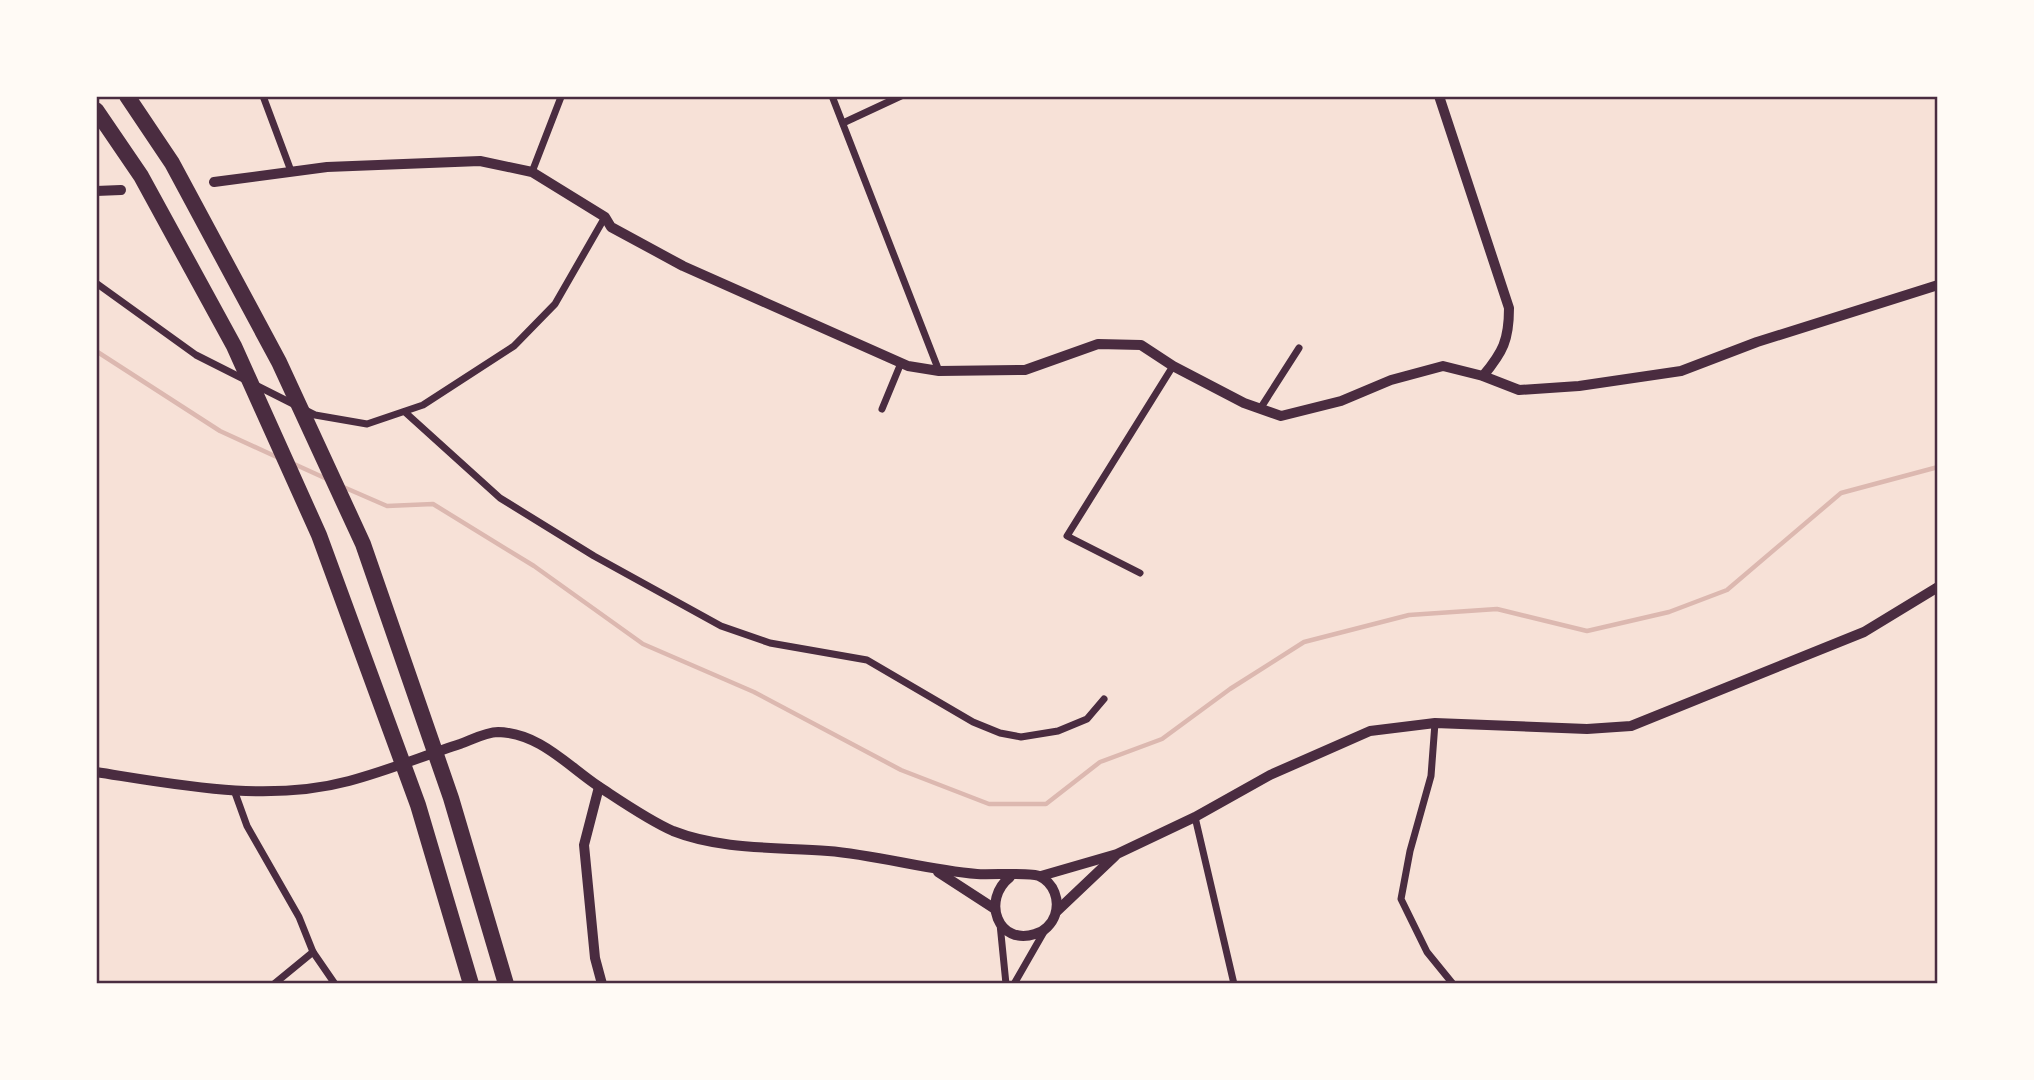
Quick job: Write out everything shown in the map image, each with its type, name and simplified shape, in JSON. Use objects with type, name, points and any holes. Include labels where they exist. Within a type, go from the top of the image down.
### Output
[{"type":"highway","points":[[127,96],[172,163],[279,362],[363,544],[451,798],[506,984]]},
{"type":"highway","points":[[96,110],[141,176],[234,346],[319,535],[418,805],[471,984]]},
{"type":"street","points":[[263,96],[291,172]]},
{"type":"street","points":[[832,96],[939,371]]},
{"type":"street","points":[[843,123],[901,96]]},
{"type":"street","points":[[1439,96],[1509,308],[1509,330],[1502,354],[1483,376]]},
{"type":"street","points":[[532,172],[561,97]]},
{"type":"street","points":[[214,182],[291,172],[480,161],[532,172],[605,217],[611,227],[683,265],[901,363],[939,371],[1025,370],[1098,344],[1141,345],[1173,366],[1260,409],[1281,416],[1341,401],[1391,380],[1443,366],[1483,376],[1519,390],[1579,386],[1681,371],[1757,342],[1938,285]]},
{"type":"street","points":[[96,191],[121,190]]},
{"type":"street","points":[[96,283],[196,355],[315,415],[367,424],[406,413],[465,380],[514,346],[555,304],[605,217]]},
{"type":"street","points":[[1260,409],[1299,348]]},
{"type":"street","points":[[882,409],[901,363]]},
{"type":"street","points":[[1140,573],[1067,536],[1173,366]]},
{"type":"street","points":[[406,413],[500,498],[594,556],[721,626],[770,643],[867,660],[973,722],[1021,737],[1058,730],[1087,719],[1104,699]]},
{"type":"street","points":[[1006,984],[1000,923],[995,908],[996,892],[1010,877],[1020,873],[1041,876],[1117,854],[1195,817],[1270,775],[1370,731],[1435,723],[1575,729],[1631,726],[1864,632],[1938,587]]},
{"type":"street","points":[[1435,723],[1431,776],[1410,851],[1407,882],[1401,899],[1427,952],[1452,984]]},
{"type":"street","points":[[96,772],[211,790],[309,789],[349,781],[496,732],[527,738],[548,749],[599,787],[671,830],[707,841],[848,853],[936,871],[1010,877]]},
{"type":"street","points":[[599,787],[584,845],[595,958],[602,984]]},
{"type":"street","points":[[234,790],[247,826],[299,917],[313,952],[335,984]]},
{"type":"street","points":[[1195,817],[1234,984]]},
{"type":"street","points":[[1014,984],[1057,911],[1117,854]]},
{"type":"street","points":[[936,871],[995,908]]},
{"type":"street","points":[[1041,876],[1055,891],[1057,911]]},
{"type":"street","points":[[1000,923],[1017,935],[1037,934],[1046,929]]},
{"type":"street","points":[[274,984],[313,952]]},
{"type":"waterway","points":[[96,351],[220,431],[279,458]]},
{"type":"waterway","points":[[294,464],[327,479]]},
{"type":"waterway","points":[[341,486],[387,506],[433,504],[534,566],[643,644],[754,692],[901,770],[989,804],[1046,804],[1100,762],[1162,739],[1230,689],[1304,642],[1409,615],[1497,609],[1587,631],[1669,612],[1727,590],[1841,493],[1938,467]]}]
